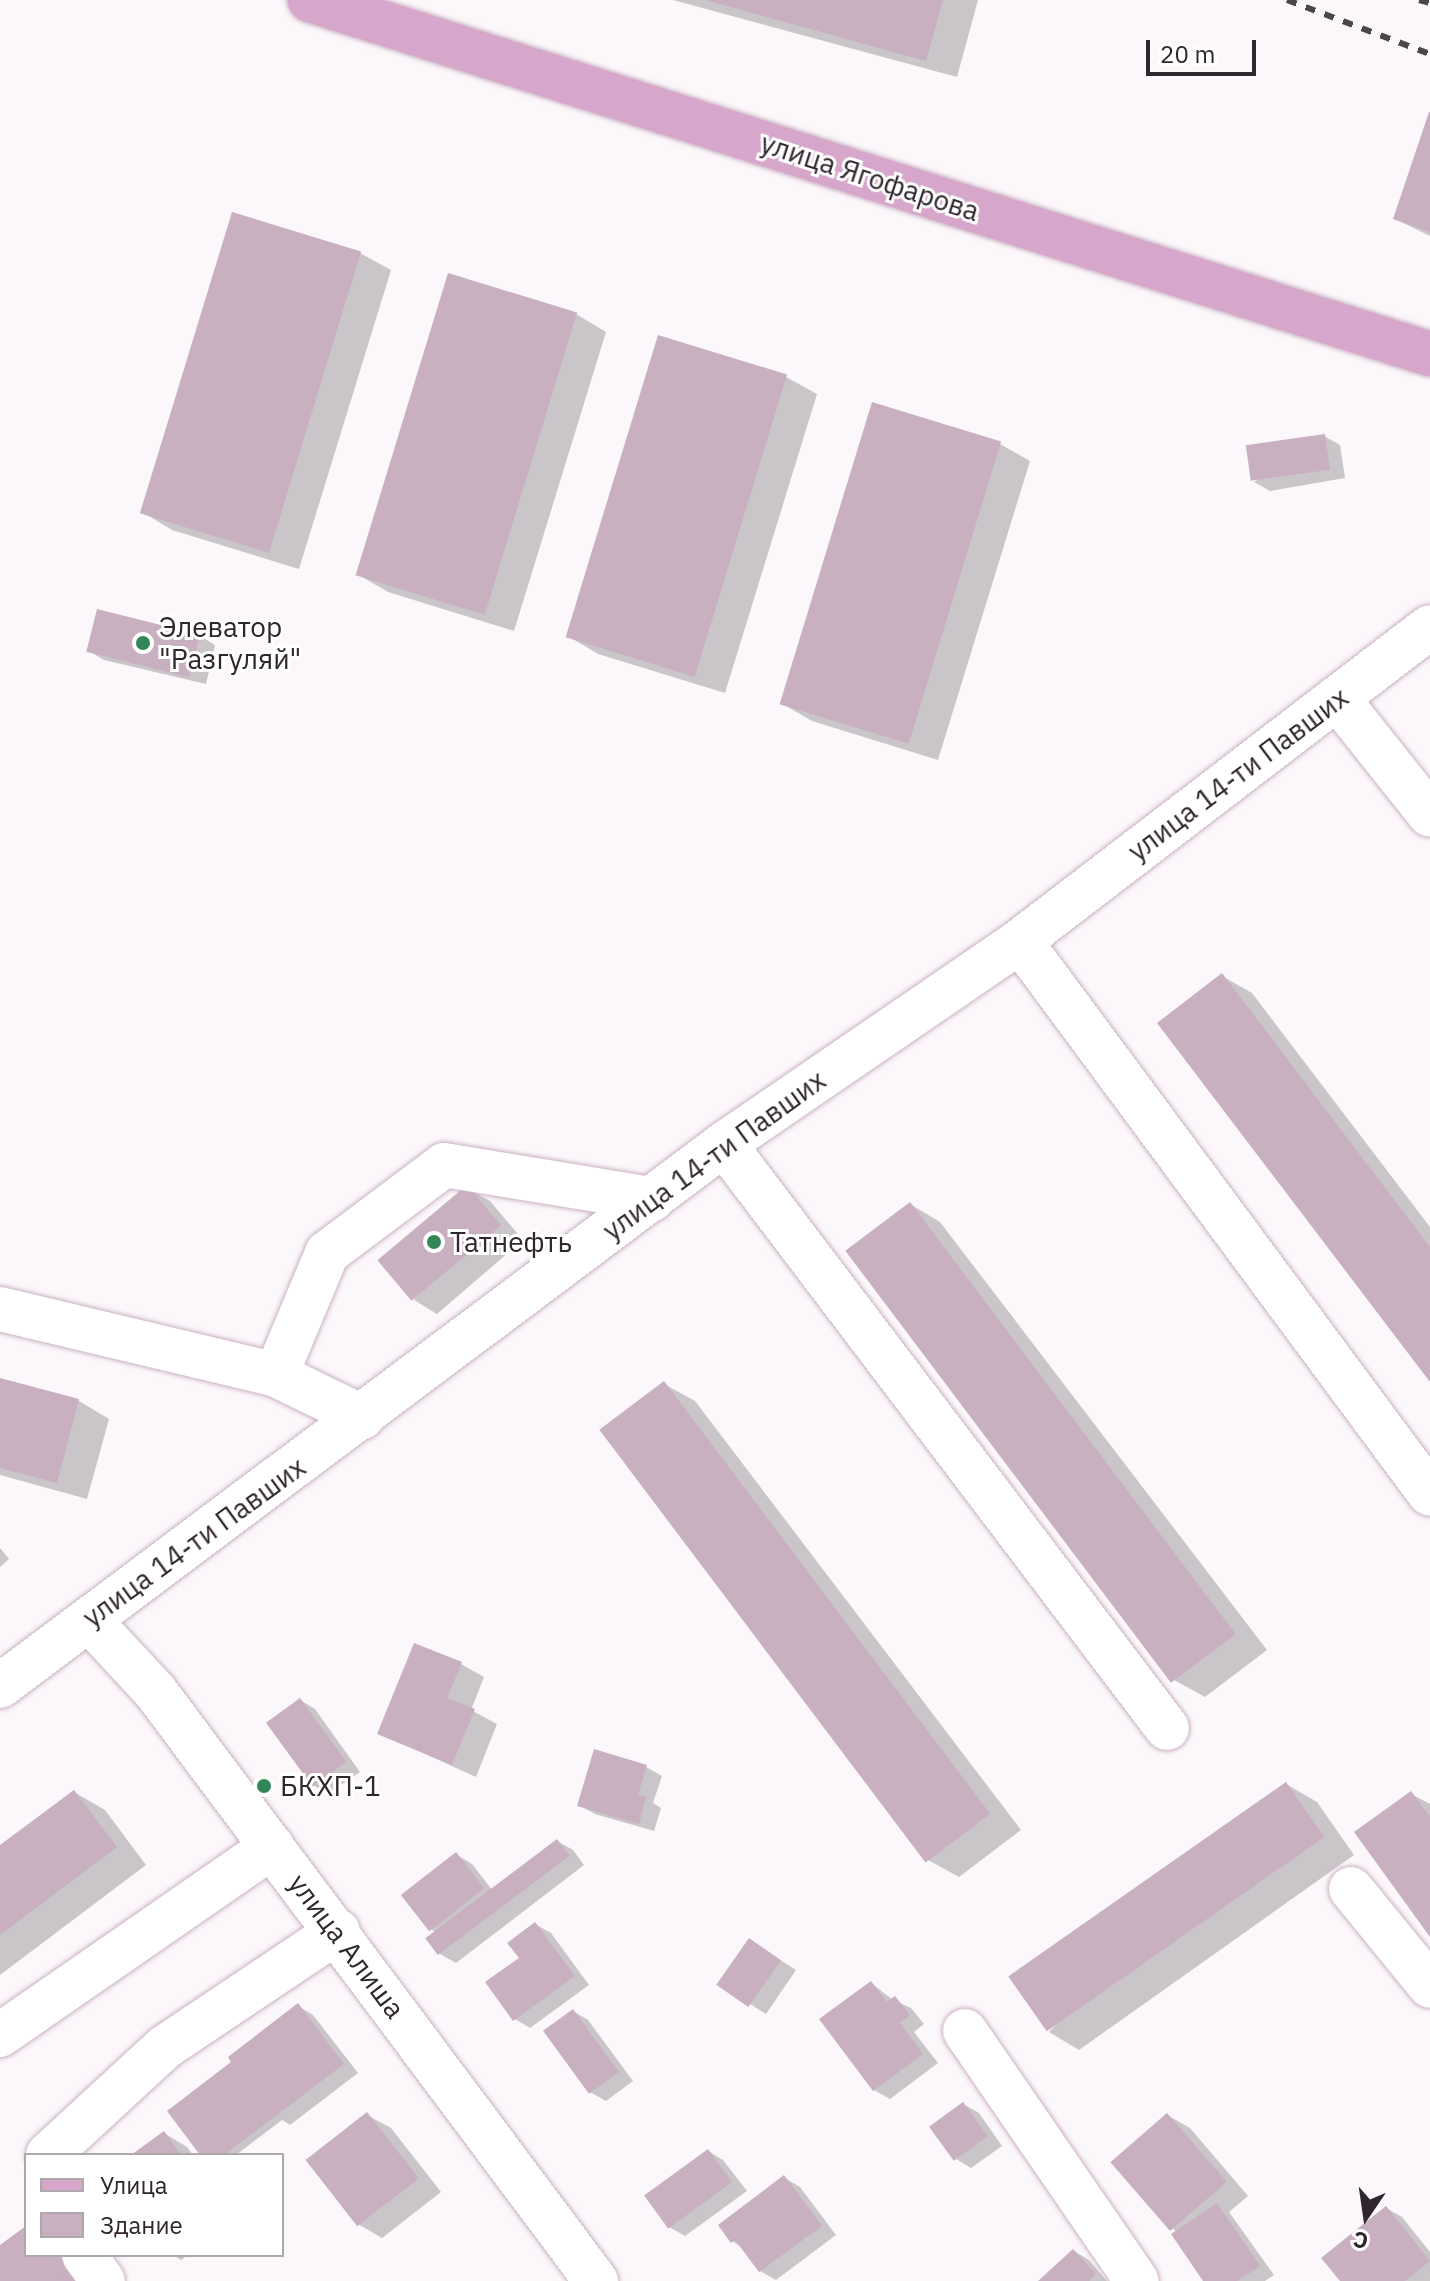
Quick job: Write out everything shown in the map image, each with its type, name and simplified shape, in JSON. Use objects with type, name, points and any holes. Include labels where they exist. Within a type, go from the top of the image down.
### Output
[{"type":"main road","name":"улица Ягофарова","points":[[310,0],[1430,354]]},
{"type":"street","name":"улица 14-ти Павших","points":[[0,1686],[724,1144],[1020,941],[1337,698],[1420,645]]},
{"type":"street","points":[[1337,698],[1430,815]]},
{"type":"street","points":[[1020,941],[1430,1494]]},
{"type":"street","points":[[724,1144],[1167,1728]]},
{"type":"street","points":[[276,1375],[327,1253],[444,1165],[652,1199]]},
{"type":"street","points":[[0,1309],[276,1375],[362,1417]]},
{"type":"street","name":"улица Алиша","points":[[89,1620],[155,1691],[338,1931],[596,2281]]},
{"type":"street","points":[[0,2035],[272,1847]]},
{"type":"street","points":[[1351,1889],[1430,1986]]},
{"type":"street","points":[[50,2153],[165,2047],[338,1931]]},
{"type":"street","points":[[965,2031],[1137,2281]]},
{"type":"street","points":[[85,2257],[103,2281]]},
{"type":"building","points":[[705,0],[943,0],[926,61]]},
{"type":"building","points":[[1430,112],[1430,232],[1393,219]]},
{"type":"building","points":[[232,212],[361,251],[269,553],[140,513]]},
{"type":"building","points":[[448,273],[577,312],[485,615],[356,575]]},
{"type":"building","points":[[658,335],[787,374],[695,677],[566,637]]},
{"type":"building","points":[[872,402],[1001,441],[909,744],[780,704]]},
{"type":"building","points":[[1325,434],[1330,470],[1251,481],[1246,445]]},
{"type":"building","name":"Элеватор \"Разгуляй\"","points":[[97,609],[200,635],[189,677],[86,652]]},
{"type":"building","points":[[1222,973],[1430,1247],[1430,1382],[1157,1023]]},
{"type":"building","points":[[467,1185],[501,1226],[411,1301],[377,1260]]},
{"type":"building","points":[[910,1202],[1236,1634],[1171,1683],[845,1251]]},
{"type":"building","points":[[0,1378],[79,1399],[57,1483],[0,1468]]},
{"type":"building","points":[[664,1381],[990,1814],[925,1863],[599,1430]]},
{"type":"building","points":[[414,1643],[462,1662],[447,1698],[475,1709],[452,1765],[377,1734]]},
{"type":"building","points":[[300,1698],[346,1762],[312,1787],[266,1723]]},
{"type":"building","points":[[594,1749],[647,1765],[638,1795],[646,1797],[639,1824],[577,1806]]},
{"type":"building","points":[[1286,1782],[1324,1837],[1047,2031],[1008,1976]]},
{"type":"building","points":[[74,1790],[117,1847],[0,1935],[0,1845]]},
{"type":"building","points":[[1411,1791],[1430,1817],[1430,1937],[1354,1832]]},
{"type":"building","points":[[557,1839],[570,1856],[438,1955],[425,1938]]},
{"type":"building","points":[[456,1852],[484,1888],[429,1931],[401,1895]]},
{"type":"building","points":[[535,1922],[575,1976],[513,2021],[485,1982],[519,1958],[507,1943]]},
{"type":"building","points":[[749,1938],[781,1960],[748,2007],[716,1985]]},
{"type":"building","points":[[871,1981],[887,2002],[895,1996],[910,2015],[900,2023],[923,2054],[873,2091],[819,2019]]},
{"type":"building","points":[[298,2003],[344,2064],[227,2153],[198,2153],[167,2111],[231,2062],[228,2057]]},
{"type":"building","points":[[573,2009],[619,2072],[589,2094],[543,2031]]},
{"type":"building","points":[[963,2102],[988,2136],[954,2161],[929,2127]]},
{"type":"building","points":[[367,2112],[419,2178],[357,2226],[306,2160]]},
{"type":"building","points":[[1167,2113],[1227,2182],[1170,2231],[1110,2162]]},
{"type":"building","points":[[164,2131],[180,2153],[134,2153]]},
{"type":"building","points":[[708,2149],[732,2182],[668,2229],[644,2195]]},
{"type":"building","points":[[784,2175],[822,2226],[759,2272],[735,2240],[731,2243],[718,2225]]},
{"type":"building","points":[[1217,2203],[1260,2266],[1237,2281],[1203,2281],[1171,2234]]},
{"type":"building","points":[[1386,2206],[1430,2261],[1405,2281],[1340,2281],[1321,2258]]},
{"type":"building","points":[[24,2227],[24,2257],[60,2257],[78,2281],[0,2281],[0,2245]]},
{"type":"building","points":[[1073,2249],[1096,2274],[1089,2281],[1038,2281]]},
{"type":"railway","points":[[1287,0],[1430,54]]},
{"type":"railway","points":[[1419,0],[1430,3]]},
{"type":"place","name":"Элеватор \"Разгуляй\"","points":[[143,643]]},
{"type":"place","name":"Татнефть","points":[[434,1242]]},
{"type":"place","name":"БКХП-1","points":[[264,1786]]}]
